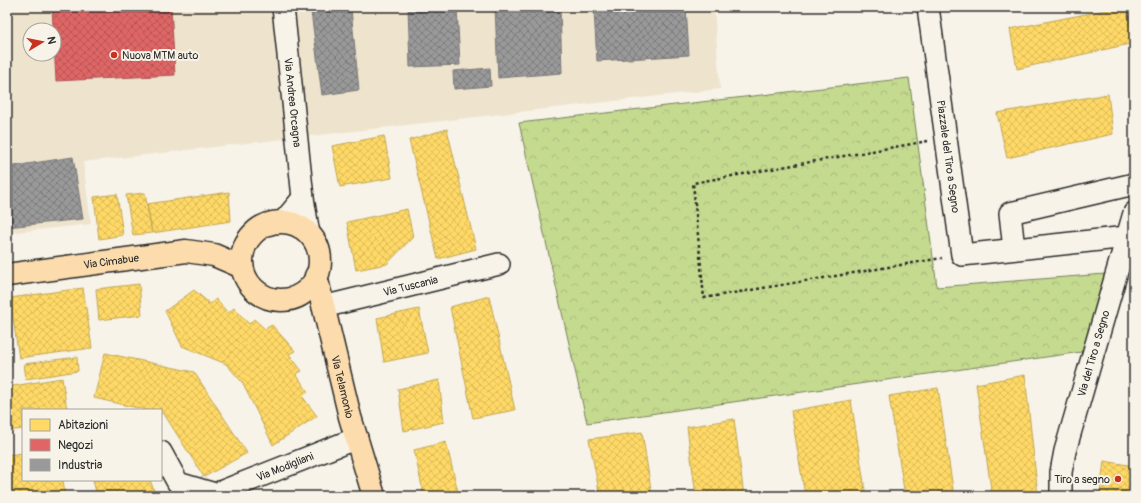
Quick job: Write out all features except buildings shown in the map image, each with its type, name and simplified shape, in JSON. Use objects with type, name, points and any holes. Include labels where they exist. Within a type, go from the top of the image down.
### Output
[{"type":"main road","points":[[275,222],[283,222],[299,226],[309,234],[316,245],[320,257],[319,270],[309,288],[296,296],[279,300],[266,297],[254,290],[246,279],[242,268],[242,255],[246,243],[253,233],[263,226],[275,222]]},
{"type":"main road","points":[[214,255],[246,243]]},
{"type":"main road","name":"Via Cimabue","points":[[7,275],[186,250],[214,255],[242,268]]},
{"type":"main road","name":"Via Telamonio","points":[[316,276],[322,305],[357,438],[374,496]]},
{"type":"main road","points":[[296,296],[322,305]]},
{"type":"street","name":"Via Andrea Orcagna","points":[[283,7],[303,198]]},
{"type":"street","name":"Piazzale del Tiro a Segno","points":[[928,7],[962,255]]},
{"type":"street","points":[[1014,249],[1010,213],[1134,184]]},
{"type":"street","points":[[283,222],[303,198]]},
{"type":"street","points":[[303,198],[309,234]]},
{"type":"street","name":"Via del Tiro a Segno","points":[[1061,496],[1061,472],[1065,451],[1134,213]]},
{"type":"street","points":[[962,255],[1128,237]]},
{"type":"street","name":"Via Tuscania","points":[[322,305],[499,264]]},
{"type":"street","name":"Via Modigliani","points":[[162,454],[178,483],[215,494],[357,438]]},
{"type":"path","points":[[946,138],[693,183],[704,298],[962,255]]},
{"type":"shaded area","points":[[7,7],[714,7],[720,89],[83,162],[91,224],[7,233]]},
{"type":"green space","points":[[909,78],[937,287],[1105,274],[1088,351],[587,423],[519,123]]},
{"type":"place","name":"Nuova MTM auto","points":[[114,55]]},
{"type":"place","name":"Tiro a segno","points":[[1118,479]]}]
